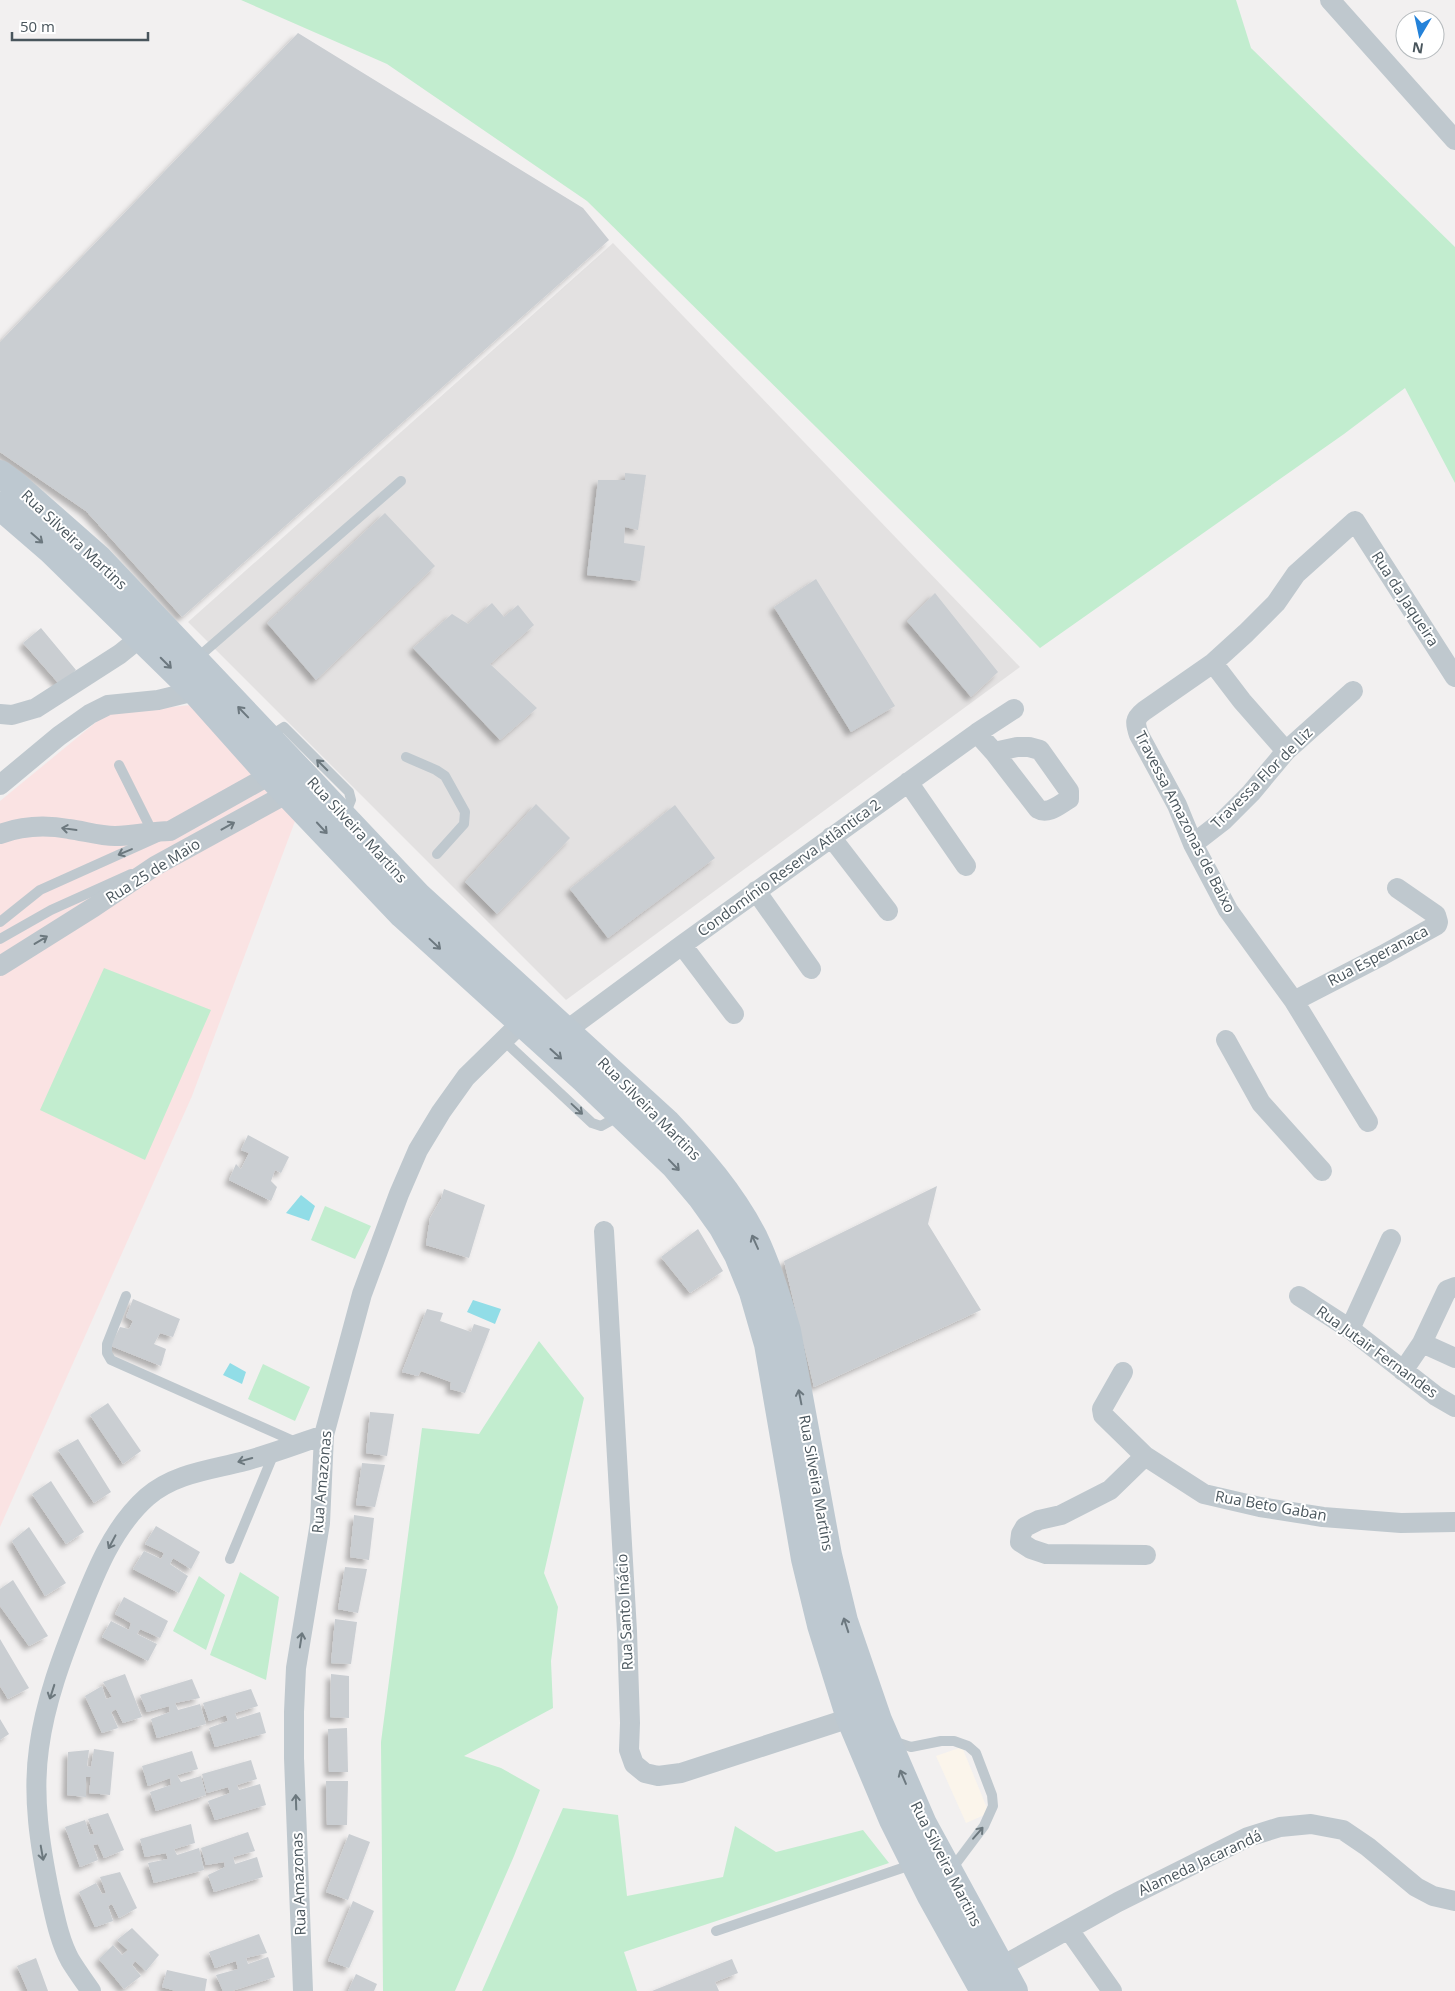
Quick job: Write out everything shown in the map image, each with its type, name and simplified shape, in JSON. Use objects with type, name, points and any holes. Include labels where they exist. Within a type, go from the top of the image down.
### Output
[{"type":"main road","name":"Rua Silveira Martins","points":[[0,474],[99,559],[268,737],[287,780],[344,818],[418,896],[667,1122],[699,1157],[736,1207],[754,1240],[778,1300],[787,1331],[808,1435],[828,1555],[844,1620],[878,1720],[923,1824],[1014,1991]]},
{"type":"main road","name":"Rua Silveira Martins","points":[[0,506],[52,550],[287,780],[403,915],[512,1032],[622,1115],[677,1168],[722,1226],[738,1255],[753,1292],[768,1344],[805,1559],[821,1625],[850,1718],[893,1820],[931,1896],[984,1991]]},
{"type":"street","points":[[1330,0],[1455,140]]},
{"type":"street","name":"Travessa Amazonas de Baixo","points":[[1355,521],[1296,574],[1276,603],[1213,663],[1144,711],[1136,718],[1135,723],[1139,735],[1177,805],[1193,844],[1228,910],[1294,1001],[1368,1122]]},
{"type":"street","name":"Rua da Jaqueira","points":[[1355,521],[1455,677]]},
{"type":"street","points":[[0,714],[12,715],[36,708],[120,654],[140,638]]},
{"type":"street","points":[[1213,663],[1242,701],[1286,751]]},
{"type":"street","points":[[0,785],[90,714],[108,705],[158,700],[195,691]]},
{"type":"street","name":"Travessa Flor de Liz","points":[[1193,844],[1224,820],[1244,800],[1286,751],[1353,691]]},
{"type":"street","name":"Condomínio Reserva Atlântica 2","points":[[567,1030],[831,837],[1014,709]]},
{"type":"street","points":[[977,734],[994,752]]},
{"type":"street","name":"Rua 25 de Maio","points":[[0,834],[25,827],[45,827],[113,836],[177,834],[287,780]]},
{"type":"street","points":[[908,782],[966,866]]},
{"type":"street","name":"Rua 25 de Maio","points":[[0,966],[155,866],[177,834]]},
{"type":"street","points":[[831,837],[888,911]]},
{"type":"street","name":"Rua Esperanaca","points":[[1294,1001],[1437,925],[1436,915],[1397,888]]},
{"type":"street","points":[[756,892],[811,969]]},
{"type":"street","points":[[682,945],[734,1014]]},
{"type":"street","name":"Rua Amazonas","points":[[303,1991],[294,1712],[296,1668],[320,1524],[324,1435],[362,1294],[399,1194],[418,1150],[441,1112],[466,1077],[512,1032]]},
{"type":"street","points":[[1226,1040],[1261,1102],[1322,1171]]},
{"type":"street","name":"Rua Santo Inácio","points":[[604,1231],[618,1504],[627,1631],[629,1750],[634,1764],[645,1773],[658,1776],[680,1773],[850,1718]]},
{"type":"street","points":[[1350,1329],[1391,1239]]},
{"type":"street","points":[[1403,1371],[1422,1343],[1447,1290],[1455,1287]]},
{"type":"street","name":"Rua Jutair Fernandes","points":[[1299,1296],[1350,1329],[1436,1396],[1455,1407]]},
{"type":"street","points":[[1422,1343],[1455,1358]]},
{"type":"street","name":"Rua Beto Gaban","points":[[1123,1372],[1102,1409],[1103,1414],[1145,1456],[1204,1494],[1260,1507],[1323,1517],[1391,1522],[1455,1522]]},
{"type":"street","points":[[91,1991],[69,1959],[56,1922],[40,1836],[36,1795],[39,1748],[49,1700],[65,1650],[86,1595],[114,1538],[129,1515],[148,1496],[191,1473],[241,1462],[324,1435]]},
{"type":"street","points":[[1145,1456],[1110,1490],[1061,1515],[1039,1520],[1025,1527],[1021,1534],[1020,1542],[1031,1549],[1046,1554],[1146,1554]]},
{"type":"street","name":"Alameda Jacarandá","points":[[1000,1967],[1118,1902],[1248,1837],[1280,1827],[1311,1824],[1343,1830],[1368,1847],[1416,1887],[1433,1896],[1455,1901]]},
{"type":"street","points":[[1069,1930],[1112,1991]]},
{"type":"lane","points":[[194,660],[401,481]]},
{"type":"lane","points":[[268,737],[284,727],[349,792],[352,800],[344,818]]},
{"type":"lane","points":[[406,757],[445,776],[465,812],[464,824],[437,854]]},
{"type":"lane","points":[[0,922],[26,900],[47,886],[177,834],[119,765]]},
{"type":"lane","points":[[0,939],[51,910],[119,878],[155,866]]},
{"type":"lane","points":[[126,1296],[107,1344],[107,1353],[111,1360],[299,1444]]},
{"type":"lane","points":[[230,1559],[274,1451]]},
{"type":"lane","points":[[886,1737],[910,1747],[941,1741],[954,1741],[968,1746],[976,1753],[992,1795],[993,1806],[984,1826],[949,1872]]},
{"type":"lane","points":[[716,1931],[915,1863]]},
{"type":"shaded area","points":[[613,243],[1020,667],[566,1000],[188,622]]},
{"type":"shaded area","points":[[191,705],[297,816],[192,1096],[0,1527],[0,801],[106,714]]},
{"type":"shaded area","points":[[962,1747],[989,1813],[966,1823],[936,1756]]},
{"type":"green space","points":[[241,0],[1236,0],[1251,48],[1455,247],[1455,483],[1405,388],[1344,434],[1040,648],[587,201],[387,64]]},
{"type":"green space","points":[[104,968],[211,1010],[145,1160],[40,1110]]},
{"type":"green space","points":[[325,1206],[371,1226],[355,1259],[311,1240]]},
{"type":"green space","points":[[539,1341],[584,1398],[544,1573],[558,1607],[551,1661],[553,1708],[464,1756],[501,1768],[540,1790],[514,1856],[455,1991],[383,1991],[381,1742],[422,1428],[479,1434]]},
{"type":"green space","points":[[263,1364],[310,1387],[295,1421],[248,1399]]},
{"type":"green space","points":[[240,1572],[279,1597],[266,1680],[210,1655]]},
{"type":"green space","points":[[199,1576],[225,1595],[206,1650],[173,1631]]},
{"type":"green space","points":[[563,1808],[618,1815],[627,1896],[723,1877],[735,1826],[776,1852],[863,1830],[889,1863],[624,1952],[637,1991],[482,1991]]},
{"type":"water","points":[[301,1195],[315,1206],[309,1221],[286,1213]]},
{"type":"water","points":[[473,1300],[501,1309],[495,1324],[467,1312]]},
{"type":"water","points":[[230,1363],[246,1372],[242,1384],[223,1375]]},
{"type":"building","points":[[298,33],[583,208],[609,240],[182,617],[86,511],[0,452],[0,342]]},
{"type":"building","points":[[625,473],[646,475],[638,530],[625,527],[624,543],[645,546],[640,581],[587,575],[598,480],[625,480]]},
{"type":"building","points":[[385,513],[435,566],[316,680],[267,623]]},
{"type":"building","points":[[816,579],[895,706],[851,732],[774,607]]},
{"type":"building","points":[[935,593],[998,672],[971,697],[907,621]]},
{"type":"building","points":[[492,603],[504,617],[518,605],[534,625],[490,664],[537,708],[500,740],[413,648],[452,614],[468,624]]},
{"type":"building","points":[[41,628],[76,670],[60,685],[23,643]]},
{"type":"building","points":[[536,804],[570,838],[497,914],[465,882]]},
{"type":"building","points":[[675,805],[715,858],[608,938],[570,889]]},
{"type":"building","points":[[248,1135],[289,1157],[281,1173],[275,1170],[271,1181],[277,1187],[271,1201],[229,1180],[236,1164],[241,1169],[249,1153],[241,1150]]},
{"type":"building","points":[[937,1186],[928,1224],[981,1310],[814,1387],[784,1261]]},
{"type":"building","points":[[444,1189],[485,1205],[469,1258],[426,1245],[430,1218],[441,1199]]},
{"type":"building","points":[[698,1229],[723,1271],[690,1293],[661,1257]]},
{"type":"building","points":[[133,1299],[180,1319],[173,1337],[160,1333],[154,1344],[166,1349],[161,1366],[111,1346],[120,1327],[129,1329],[133,1321],[126,1317]]},
{"type":"building","points":[[427,1309],[443,1313],[440,1321],[471,1332],[474,1324],[490,1329],[465,1393],[450,1389],[451,1382],[421,1371],[418,1376],[402,1372]]},
{"type":"building","points":[[108,1403],[141,1451],[123,1464],[90,1415]]},
{"type":"building","points":[[370,1412],[394,1414],[387,1456],[366,1453]]},
{"type":"building","points":[[78,1439],[111,1492],[94,1503],[58,1450]]},
{"type":"building","points":[[362,1463],[385,1465],[375,1507],[356,1505]]},
{"type":"building","points":[[51,1481],[84,1532],[66,1544],[32,1494]]},
{"type":"building","points":[[354,1515],[374,1518],[369,1560],[350,1557]]},
{"type":"building","points":[[156,1526],[200,1552],[191,1569],[173,1558],[170,1564],[188,1576],[179,1593],[133,1569],[144,1551],[161,1559],[164,1553],[145,1544]]},
{"type":"building","points":[[29,1527],[66,1583],[45,1596],[12,1541]]},
{"type":"building","points":[[345,1567],[367,1569],[358,1613],[338,1609]]},
{"type":"building","points":[[13,1580],[48,1636],[29,1646],[0,1606],[0,1589]]},
{"type":"building","points":[[124,1597],[168,1621],[160,1638],[140,1629],[137,1634],[157,1644],[148,1661],[102,1637],[111,1621],[129,1630],[131,1623],[115,1614]]},
{"type":"building","points":[[335,1619],[357,1622],[351,1664],[331,1663]]},
{"type":"building","points":[[0,1639],[29,1688],[8,1699],[0,1686]]},
{"type":"building","points":[[125,1674],[142,1717],[123,1723],[116,1709],[111,1712],[118,1728],[102,1733],[85,1696],[102,1686],[106,1699],[112,1697],[103,1682]]},
{"type":"building","points":[[331,1674],[349,1676],[349,1718],[330,1717]]},
{"type":"building","points":[[192,1679],[200,1698],[175,1703],[178,1710],[200,1704],[206,1724],[157,1738],[151,1719],[170,1712],[169,1706],[147,1712],[140,1695]]},
{"type":"building","points":[[251,1689],[258,1706],[235,1713],[237,1719],[260,1712],[266,1733],[215,1747],[209,1728],[228,1721],[226,1715],[209,1721],[203,1703]]},
{"type":"building","points":[[0,1719],[9,1734],[0,1740]]},
{"type":"building","points":[[347,1728],[348,1772],[329,1772],[328,1729]]},
{"type":"building","points":[[94,1749],[114,1752],[110,1795],[89,1793],[91,1777],[86,1777],[86,1797],[67,1795],[68,1752],[89,1750],[87,1766],[91,1767]]},
{"type":"building","points":[[192,1751],[198,1769],[177,1775],[181,1782],[201,1776],[206,1795],[156,1811],[150,1792],[171,1785],[170,1778],[148,1786],[142,1766]]},
{"type":"building","points":[[251,1760],[257,1779],[237,1785],[239,1790],[260,1784],[266,1805],[215,1820],[208,1801],[230,1793],[228,1787],[207,1793],[202,1774]]},
{"type":"building","points":[[326,1781],[348,1781],[347,1825],[327,1825]]},
{"type":"building","points":[[108,1813],[124,1850],[104,1858],[98,1844],[93,1845],[98,1860],[80,1867],[65,1827],[85,1820],[90,1835],[94,1834],[88,1819]]},
{"type":"building","points":[[191,1824],[195,1843],[174,1849],[177,1855],[199,1848],[204,1870],[154,1883],[148,1863],[168,1859],[166,1853],[145,1857],[140,1839]]},
{"type":"building","points":[[248,1832],[255,1851],[233,1857],[235,1864],[257,1857],[263,1877],[214,1892],[208,1875],[225,1867],[224,1862],[206,1865],[201,1848]]},
{"type":"building","points":[[349,1834],[370,1842],[348,1900],[326,1892]]},
{"type":"building","points":[[120,1872],[137,1908],[119,1918],[112,1904],[108,1906],[113,1921],[95,1927],[79,1892],[96,1883],[102,1894],[106,1893],[100,1877]]},
{"type":"building","points":[[353,1901],[374,1911],[349,1968],[328,1961]]},
{"type":"building","points":[[132,1928],[159,1955],[146,1971],[135,1961],[132,1965],[141,1976],[124,1989],[99,1959],[113,1945],[122,1955],[128,1950],[117,1940]]},
{"type":"building","points":[[259,1934],[267,1953],[246,1958],[248,1964],[268,1957],[275,1977],[232,1991],[223,1991],[216,1975],[238,1969],[236,1961],[215,1968],[209,1952]]},
{"type":"building","points":[[36,1958],[48,1991],[28,1991],[17,1966]]},
{"type":"building","points":[[732,1959],[738,1973],[715,1982],[719,1991],[652,1991]]},
{"type":"building","points":[[167,1970],[207,1979],[205,1991],[176,1991],[162,1987]]},
{"type":"building","points":[[356,1974],[377,1984],[374,1991],[348,1991]]}]
